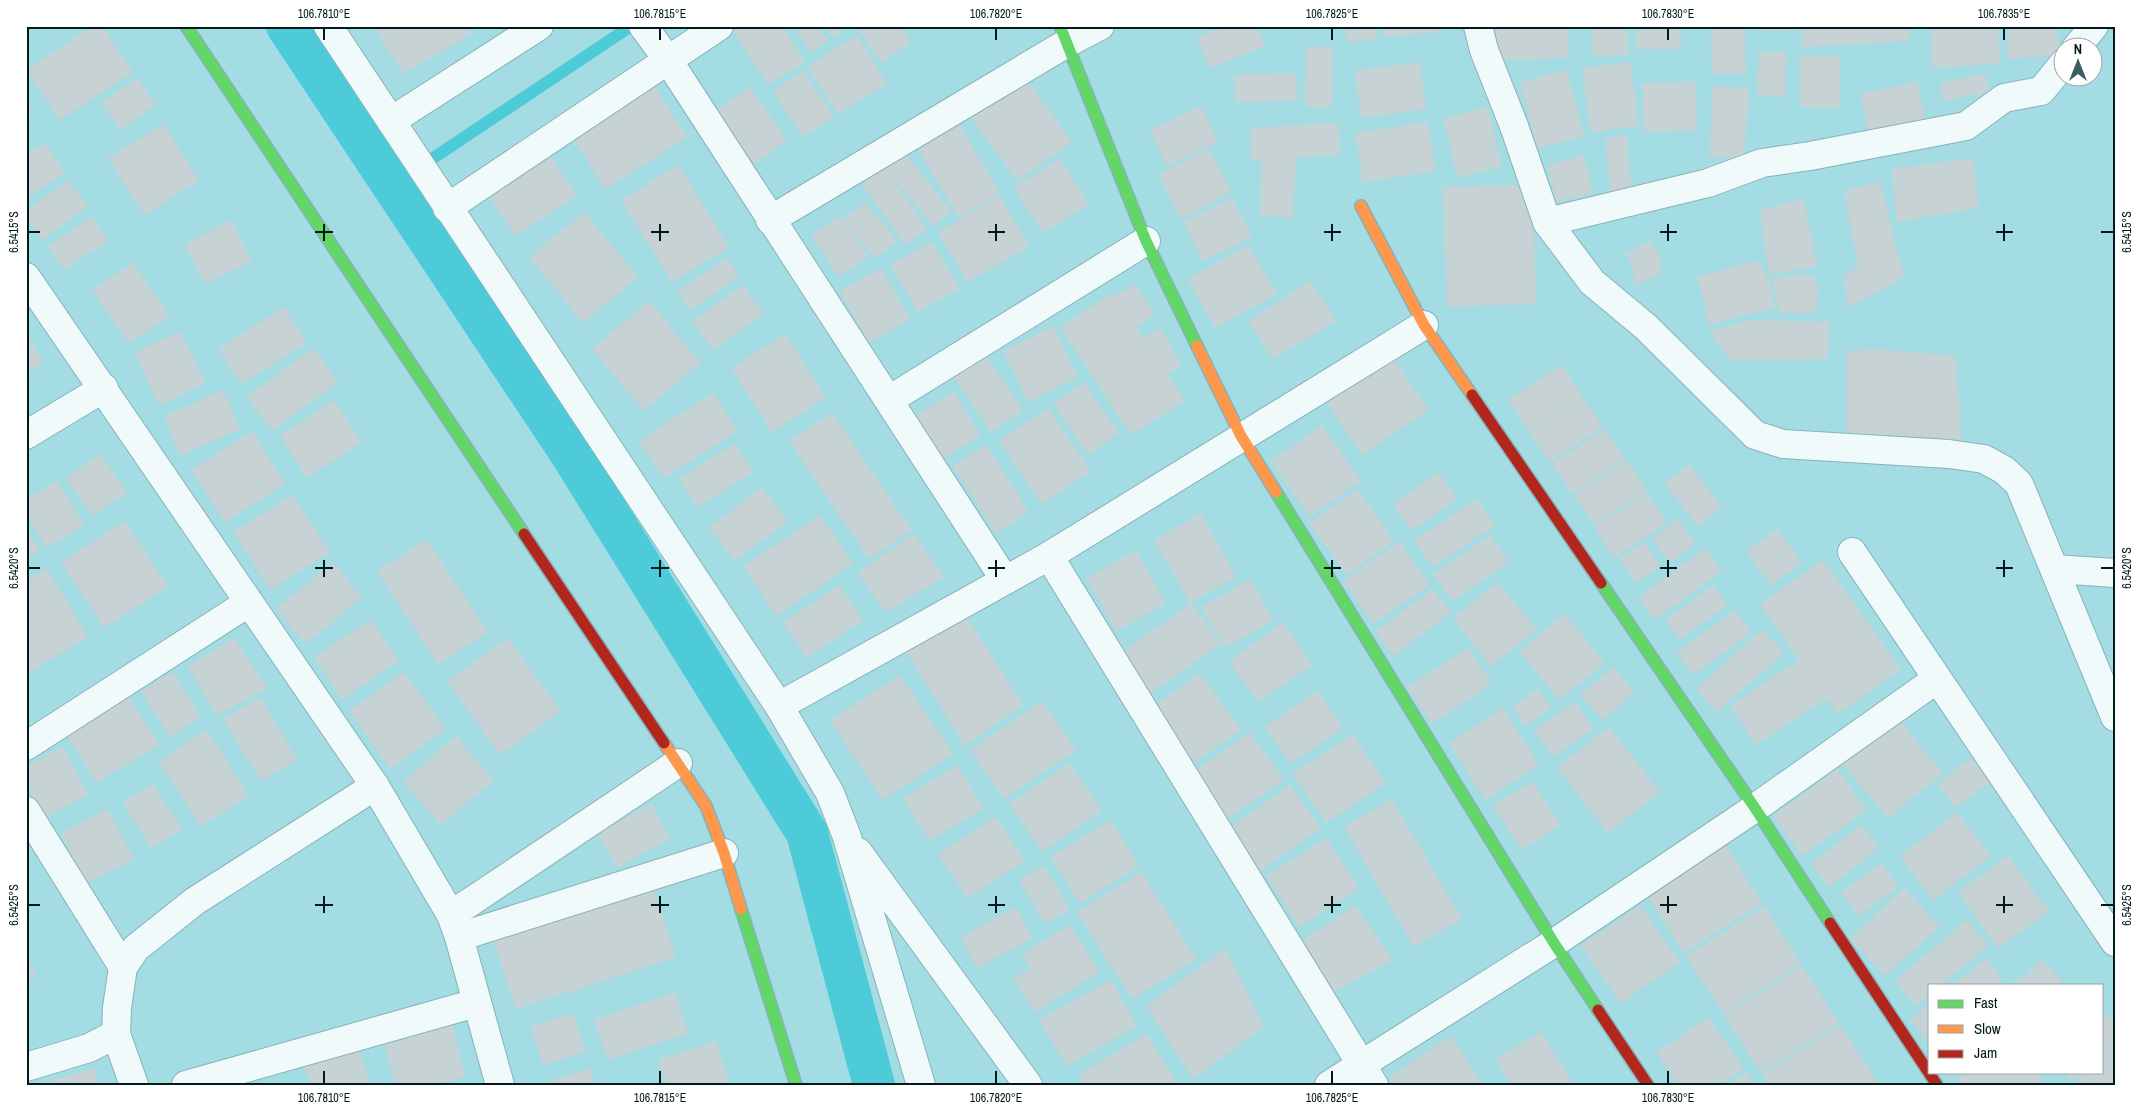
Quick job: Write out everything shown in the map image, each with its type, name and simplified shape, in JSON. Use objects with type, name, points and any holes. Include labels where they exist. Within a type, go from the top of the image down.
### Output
[{"type":"street","points":[[186,26],[706,806],[724,853],[796,1085]]},
{"type":"street","points":[[328,26],[778,706],[830,793],[847,837],[920,1085]]},
{"type":"street","points":[[394,125],[539,26]]},
{"type":"street","points":[[643,26],[1005,580]]},
{"type":"street","points":[[444,203],[664,56],[720,26]]},
{"type":"street","points":[[770,220],[1063,35],[1100,26]]},
{"type":"street","points":[[1478,26],[1484,50],[1514,126],[1547,222],[1592,282],[1646,327],[1755,435],[1783,444],[1949,454],[1984,459],[2004,470],[2019,484],[2115,717]]},
{"type":"street","points":[[2084,38],[2094,26]]},
{"type":"street","points":[[1063,35],[1146,240],[1241,436],[1554,944],[1648,1085]]},
{"type":"street","points":[[1547,222],[1708,183],[1762,163],[1810,156],[1966,126],[2004,98],[2041,91],[2054,75]]},
{"type":"street","points":[[1361,206],[1424,325],[1755,808],[1928,1071]]},
{"type":"street","points":[[889,400],[1146,240]]},
{"type":"street","points":[[26,277],[104,388],[248,603],[375,786],[455,926],[500,1085]]},
{"type":"street","points":[[778,706],[1049,556],[1424,325]]},
{"type":"street","points":[[26,435],[104,388]]},
{"type":"street","points":[[1852,552],[2115,942]]},
{"type":"street","points":[[1049,556],[1368,1075]]},
{"type":"street","points":[[2055,569],[2115,573]]},
{"type":"street","points":[[26,746],[248,603]]},
{"type":"street","points":[[1329,1085],[1368,1075],[1554,944],[1755,808],[1937,679]]},
{"type":"street","points":[[455,926],[678,763]]},
{"type":"street","points":[[134,1085],[116,1034],[116,1008],[122,967],[136,948],[195,901],[375,786]]},
{"type":"street","points":[[26,811],[122,967]]},
{"type":"street","points":[[847,837],[1028,1085]]},
{"type":"street","points":[[455,926],[724,853]]},
{"type":"street","points":[[186,1085],[476,1003]]},
{"type":"street","points":[[26,1067],[89,1048],[116,1034]]},
{"type":"street","points":[[1930,1074],[1937,1085]]},
{"type":"building","points":[[92,26],[102,26],[133,72],[60,120],[26,70]]},
{"type":"building","points":[[374,26],[466,26],[471,34],[403,74]]},
{"type":"building","points":[[730,26],[782,26],[805,62],[768,85]]},
{"type":"building","points":[[792,26],[817,26],[828,41],[811,52]]},
{"type":"building","points":[[824,26],[849,26],[832,38]]},
{"type":"building","points":[[866,26],[900,26],[911,43],[881,63],[859,31]]},
{"type":"building","points":[[911,26],[921,26],[914,31]]},
{"type":"building","points":[[1224,26],[1257,26],[1265,46],[1210,68],[1197,37]]},
{"type":"building","points":[[1345,26],[1376,26],[1377,40],[1346,42]]},
{"type":"building","points":[[1383,26],[1439,26],[1440,32],[1384,37]]},
{"type":"building","points":[[1495,26],[1568,26],[1569,58],[1496,60]]},
{"type":"building","points":[[1591,26],[1627,26],[1629,55],[1593,56]]},
{"type":"building","points":[[1636,26],[1681,26],[1681,49],[1636,49]]},
{"type":"building","points":[[1711,26],[1745,26],[1746,74],[1712,74]]},
{"type":"building","points":[[1758,26],[1795,26],[1795,31],[1758,31]]},
{"type":"building","points":[[1801,26],[1909,26],[1910,41],[1802,47]]},
{"type":"building","points":[[1930,26],[1998,26],[2000,64],[1933,68]]},
{"type":"building","points":[[2007,26],[2057,26],[2058,38],[2054,38],[2054,56],[2008,59]]},
{"type":"building","points":[[856,35],[887,83],[838,114],[807,67]]},
{"type":"building","points":[[1306,47],[1332,47],[1332,107],[1305,107]]},
{"type":"building","points":[[1759,52],[1786,52],[1785,97],[1757,95]]},
{"type":"building","points":[[1801,55],[1840,56],[1840,107],[1800,107]]},
{"type":"building","points":[[1420,62],[1426,109],[1361,118],[1355,71]]},
{"type":"building","points":[[1630,62],[1639,126],[1591,132],[1582,68]]},
{"type":"building","points":[[1567,70],[1584,137],[1537,148],[1520,82]]},
{"type":"building","points":[[803,71],[834,117],[803,137],[773,91]]},
{"type":"building","points":[[1296,73],[1297,101],[1235,102],[1234,75]]},
{"type":"building","points":[[1986,74],[1990,92],[1943,101],[1940,83]]},
{"type":"building","points":[[1025,77],[1072,142],[1017,181],[970,116]]},
{"type":"building","points":[[137,78],[156,104],[121,130],[101,103]]},
{"type":"building","points":[[1695,81],[1697,130],[1644,132],[1642,84]]},
{"type":"building","points":[[1917,82],[1926,122],[1869,134],[1861,94]]},
{"type":"building","points":[[654,85],[687,137],[605,189],[572,136]]},
{"type":"building","points":[[1713,86],[1749,88],[1744,158],[1709,156]]},
{"type":"building","points":[[750,87],[787,140],[754,164],[716,111]]},
{"type":"building","points":[[26,102],[33,112],[26,117]]},
{"type":"building","points":[[1201,106],[1218,142],[1167,166],[1150,130]]},
{"type":"building","points":[[1488,107],[1502,167],[1457,177],[1443,118]]},
{"type":"building","points":[[957,120],[1000,194],[959,218],[915,144]]},
{"type":"building","points":[[1428,122],[1436,171],[1363,182],[1355,133]]},
{"type":"building","points":[[1338,123],[1340,155],[1296,157],[1293,218],[1260,216],[1262,159],[1251,160],[1250,128]]},
{"type":"building","points":[[164,124],[199,181],[144,215],[108,158]]},
{"type":"building","points":[[1627,136],[1632,195],[1611,197],[1605,138]]},
{"type":"building","points":[[45,143],[65,173],[26,199],[26,155]]},
{"type":"building","points":[[899,146],[952,212],[933,226],[880,161]]},
{"type":"building","points":[[1209,148],[1232,192],[1181,219],[1158,175]]},
{"type":"building","points":[[550,155],[577,196],[515,236],[488,195]]},
{"type":"building","points":[[1584,156],[1593,193],[1556,202],[1547,165]]},
{"type":"building","points":[[1973,158],[1979,208],[1897,222],[1892,169]]},
{"type":"building","points":[[879,159],[928,230],[905,245],[856,175]]},
{"type":"building","points":[[1060,159],[1089,204],[1043,233],[1014,187]]},
{"type":"building","points":[[678,165],[729,247],[672,282],[621,200]]},
{"type":"building","points":[[68,180],[88,207],[42,240],[26,219],[26,211]]},
{"type":"building","points":[[1880,181],[1904,277],[1847,308],[1844,277],[1858,265],[1844,191]]},
{"type":"building","points":[[1533,184],[1536,304],[1447,307],[1443,187]]},
{"type":"building","points":[[1000,196],[1029,247],[967,282],[938,232]]},
{"type":"building","points":[[1232,198],[1252,237],[1203,261],[1183,222]]},
{"type":"building","points":[[1804,199],[1817,266],[1769,275],[1760,210]]},
{"type":"building","points":[[865,202],[897,241],[875,259],[843,220]]},
{"type":"building","points":[[584,212],[638,277],[583,323],[529,257]]},
{"type":"building","points":[[92,216],[108,241],[64,270],[48,246]]},
{"type":"building","points":[[840,216],[868,257],[839,277],[811,235]]},
{"type":"building","points":[[231,220],[252,261],[205,284],[185,244]]},
{"type":"building","points":[[1651,241],[1660,256],[1661,274],[1635,286],[1633,267],[1625,253]]},
{"type":"building","points":[[932,242],[960,289],[918,312],[890,265]]},
{"type":"building","points":[[1248,245],[1277,294],[1215,328],[1187,279]]},
{"type":"building","points":[[727,258],[740,276],[690,310],[677,292]]},
{"type":"building","points":[[1758,260],[1770,284],[1775,308],[1708,325],[1704,300],[1697,277]]},
{"type":"building","points":[[133,263],[170,316],[128,343],[92,290]]},
{"type":"building","points":[[881,268],[910,319],[869,343],[840,291]]},
{"type":"building","points":[[1795,274],[1814,275],[1819,290],[1815,314],[1779,312],[1772,279]]},
{"type":"building","points":[[1310,281],[1336,321],[1273,359],[1248,321]]},
{"type":"building","points":[[1135,284],[1155,314],[1136,327],[1143,338],[1160,328],[1182,365],[1167,374],[1185,401],[1131,435],[1060,327],[1114,292],[1116,296]]},
{"type":"building","points":[[743,285],[764,313],[713,350],[692,321]]},
{"type":"building","points":[[649,301],[701,363],[644,411],[592,349]]},
{"type":"building","points":[[284,307],[307,343],[241,384],[218,349]]},
{"type":"building","points":[[1750,320],[1830,322],[1827,359],[1730,360],[1709,331]]},
{"type":"building","points":[[1053,326],[1078,377],[1028,402],[1003,351]]},
{"type":"building","points":[[26,330],[43,364],[26,373]]},
{"type":"building","points":[[180,331],[205,383],[159,405],[135,353]]},
{"type":"building","points":[[785,334],[826,398],[772,432],[731,368]]},
{"type":"building","points":[[313,348],[338,382],[272,431],[247,397]]},
{"type":"building","points":[[1879,349],[1956,356],[1962,443],[1847,441],[1847,351]]},
{"type":"building","points":[[984,353],[1023,411],[991,432],[952,375]]},
{"type":"building","points":[[1391,354],[1429,410],[1362,455],[1324,399]]},
{"type":"building","points":[[1562,365],[1582,396],[1529,431],[1508,400]]},
{"type":"building","points":[[1084,382],[1119,433],[1088,455],[1053,404]]},
{"type":"building","points":[[223,390],[240,429],[180,455],[164,416]]},
{"type":"building","points":[[954,392],[981,435],[941,460],[914,417]]},
{"type":"building","points":[[713,393],[738,431],[664,478],[639,441]]},
{"type":"building","points":[[1582,397],[1603,427],[1550,462],[1529,432]]},
{"type":"building","points":[[334,400],[362,442],[307,478],[280,436]]},
{"type":"building","points":[[1048,408],[1091,471],[1042,504],[999,441]]},
{"type":"building","points":[[832,413],[912,530],[869,559],[789,441]]},
{"type":"building","points":[[1322,425],[1361,481],[1310,517],[1271,461]]},
{"type":"building","points":[[1605,429],[1625,459],[1572,494],[1552,464]]},
{"type":"building","points":[[252,431],[285,484],[225,522],[191,470]]},
{"type":"building","points":[[735,443],[753,472],[697,507],[679,479]]},
{"type":"building","points":[[986,445],[1029,512],[996,534],[953,466]]},
{"type":"building","points":[[100,454],[127,492],[93,516],[66,478]]},
{"type":"building","points":[[1627,460],[1647,491],[1594,525],[1574,495]]},
{"type":"building","points":[[1689,465],[1722,507],[1698,526],[1664,484]]},
{"type":"building","points":[[1439,472],[1457,499],[1412,531],[1393,504]]},
{"type":"building","points":[[57,481],[84,525],[47,548],[26,514],[26,499]]},
{"type":"building","points":[[762,487],[788,521],[735,561],[709,528]]},
{"type":"building","points":[[1358,489],[1394,541],[1346,575],[1309,523]]},
{"type":"building","points":[[1647,493],[1667,523],[1614,558],[1594,527]]},
{"type":"building","points":[[293,495],[330,552],[270,590],[233,532]]},
{"type":"building","points":[[1477,499],[1495,526],[1432,567],[1414,540]]},
{"type":"building","points":[[1201,513],[1236,577],[1190,603],[1154,540]]},
{"type":"building","points":[[820,515],[853,563],[777,616],[743,566]]},
{"type":"building","points":[[1678,519],[1695,543],[1670,563],[1652,540]]},
{"type":"building","points":[[125,521],[168,587],[104,628],[61,562]]},
{"type":"building","points":[[1777,529],[1802,563],[1771,585],[1746,551]]},
{"type":"building","points":[[26,530],[40,550],[26,559]]},
{"type":"building","points":[[914,534],[944,577],[886,612],[857,573]]},
{"type":"building","points":[[1490,535],[1510,562],[1452,601],[1433,574]]},
{"type":"building","points":[[427,539],[488,632],[438,664],[377,571]]},
{"type":"building","points":[[1400,541],[1430,585],[1373,624],[1343,581]]},
{"type":"building","points":[[1644,542],[1660,566],[1636,583],[1619,558]]},
{"type":"building","points":[[1705,548],[1722,571],[1655,620],[1638,598]]},
{"type":"building","points":[[1136,550],[1166,603],[1117,631],[1086,579]]},
{"type":"building","points":[[1823,560],[1901,669],[1838,714],[1827,698],[1756,745],[1730,706],[1799,660],[1760,604]]},
{"type":"building","points":[[333,562],[362,597],[306,644],[276,609]]},
{"type":"building","points":[[47,568],[88,637],[30,672],[26,666],[26,581]]},
{"type":"building","points":[[1250,579],[1274,620],[1225,648],[1201,607]]},
{"type":"building","points":[[1498,582],[1537,630],[1491,666],[1453,618]]},
{"type":"building","points":[[839,585],[863,620],[807,658],[783,623]]},
{"type":"building","points":[[1713,585],[1728,605],[1680,640],[1666,620]]},
{"type":"building","points":[[1432,589],[1451,612],[1394,656],[1375,632]]},
{"type":"building","points":[[1191,603],[1221,644],[1147,696],[1118,655]]},
{"type":"building","points":[[1735,610],[1751,633],[1693,675],[1676,652]]},
{"type":"building","points":[[965,614],[1023,705],[965,746],[906,652]]},
{"type":"building","points":[[1564,614],[1605,663],[1560,700],[1519,652]]},
{"type":"building","points":[[371,620],[399,661],[342,699],[314,657]]},
{"type":"building","points":[[1283,622],[1312,665],[1258,702],[1229,661]]},
{"type":"building","points":[[1762,630],[1784,653],[1717,712],[1696,689]]},
{"type":"building","points":[[234,638],[267,688],[217,716],[188,666]]},
{"type":"building","points":[[508,638],[561,711],[500,755],[447,681]]},
{"type":"building","points":[[1468,648],[1492,684],[1432,724],[1407,687]]},
{"type":"building","points":[[1613,667],[1635,692],[1603,720],[1580,694]]},
{"type":"building","points":[[172,672],[201,716],[170,737],[141,691]]},
{"type":"building","points":[[404,672],[446,729],[390,769],[349,711]]},
{"type":"building","points":[[1200,673],[1241,730],[1189,767],[1148,710]]},
{"type":"building","points":[[900,675],[953,754],[883,800],[830,720]]},
{"type":"building","points":[[1538,689],[1551,708],[1525,726],[1512,706]]},
{"type":"building","points":[[1317,691],[1343,728],[1291,764],[1265,727]]},
{"type":"building","points":[[129,697],[159,745],[96,783],[66,734]]},
{"type":"building","points":[[260,697],[297,759],[261,781],[223,719]]},
{"type":"building","points":[[1042,701],[1076,750],[1004,799],[970,750]]},
{"type":"building","points":[[1575,702],[1594,729],[1553,757],[1534,730]]},
{"type":"building","points":[[1503,708],[1539,765],[1486,800],[1449,743]]},
{"type":"building","points":[[1897,717],[1943,773],[1888,818],[1841,763]]},
{"type":"building","points":[[1609,727],[1660,792],[1608,833],[1557,767]]},
{"type":"building","points":[[207,730],[249,796],[201,826],[159,761]]},
{"type":"building","points":[[1250,732],[1284,780],[1222,823],[1189,775]]},
{"type":"building","points":[[1353,734],[1386,783],[1326,823],[1292,774]]},
{"type":"building","points":[[456,736],[494,780],[441,825],[403,781]]},
{"type":"building","points":[[63,747],[88,794],[45,818],[26,785],[26,767]]},
{"type":"building","points":[[1971,758],[1990,782],[1956,808],[1937,784]]},
{"type":"building","points":[[1069,763],[1102,810],[1043,852],[1009,804]]},
{"type":"building","points":[[957,765],[984,808],[929,841],[903,798]]},
{"type":"building","points":[[1837,769],[1867,809],[1803,856],[1773,816]]},
{"type":"building","points":[[1532,781],[1561,825],[1522,850],[1493,806]]},
{"type":"building","points":[[153,784],[182,829],[151,848],[123,802]]},
{"type":"building","points":[[1290,785],[1321,828],[1256,874],[1225,831]]},
{"type":"building","points":[[1392,799],[1462,919],[1414,947],[1344,827]]},
{"type":"building","points":[[651,804],[670,838],[617,868],[597,833]]},
{"type":"building","points":[[108,809],[134,859],[86,883],[61,833]]},
{"type":"building","points":[[1957,812],[1991,856],[1933,900],[1900,856]]},
{"type":"building","points":[[996,817],[1025,861],[967,898],[938,854]]},
{"type":"building","points":[[1111,820],[1139,866],[1080,903],[1050,857]]},
{"type":"building","points":[[1861,825],[1879,848],[1829,887],[1811,864]]},
{"type":"building","points":[[1327,838],[1359,888],[1299,927],[1266,876]]},
{"type":"building","points":[[1726,845],[1762,903],[1684,953],[1647,895]]},
{"type":"building","points":[[2008,856],[2049,911],[1998,948],[1958,892]]},
{"type":"building","points":[[1881,863],[1899,886],[1859,916],[1841,893]]},
{"type":"building","points":[[1044,866],[1070,909],[1045,924],[1019,880]]},
{"type":"building","points":[[1141,872],[1197,959],[1132,999],[1077,912]]},
{"type":"building","points":[[653,888],[676,957],[516,1009],[493,940]]},
{"type":"building","points":[[1904,888],[1940,926],[1885,976],[1850,939]]},
{"type":"building","points":[[1355,905],[1393,960],[1328,995],[1298,944]]},
{"type":"building","points":[[1640,905],[1680,962],[1621,1003],[1581,946]]},
{"type":"building","points":[[1764,906],[1801,964],[1723,1013],[1686,956]]},
{"type":"building","points":[[1016,907],[1033,938],[977,968],[960,937]]},
{"type":"building","points":[[1967,920],[1989,946],[1942,984],[1928,984],[1928,996],[1916,1006],[1895,981]]},
{"type":"building","points":[[1070,925],[1100,972],[1035,1012],[1013,978],[1030,968],[1021,955]]},
{"type":"building","points":[[1225,948],[1264,1027],[1193,1079],[1146,1006]]},
{"type":"building","points":[[26,954],[37,977],[26,981]]},
{"type":"building","points":[[1986,958],[2003,979],[1997,984],[1954,984]]},
{"type":"building","points":[[2042,960],[2062,981],[2059,984],[2015,984]]},
{"type":"building","points":[[1802,966],[1839,1023],[1761,1073],[1724,1015]]},
{"type":"building","points":[[1111,980],[1137,1026],[1066,1066],[1039,1020]]},
{"type":"building","points":[[675,992],[688,1033],[608,1060],[594,1020]]},
{"type":"building","points":[[1928,1005],[1928,1039],[1927,1040],[1910,1019]]},
{"type":"building","points":[[2104,1010],[2115,1025],[2115,1052],[2104,1059]]},
{"type":"building","points":[[574,1014],[585,1052],[543,1065],[531,1026]]},
{"type":"building","points":[[451,1017],[465,1077],[432,1085],[395,1085],[382,1034]]},
{"type":"building","points":[[1708,1017],[1744,1068],[1720,1085],[1679,1085],[1656,1053]]},
{"type":"building","points":[[1840,1025],[1878,1083],[1875,1085],[1769,1085],[1762,1075]]},
{"type":"building","points":[[1541,1032],[1574,1085],[1511,1085],[1495,1059]]},
{"type":"building","points":[[1147,1034],[1178,1085],[1084,1085],[1078,1075]]},
{"type":"building","points":[[1451,1036],[1484,1085],[1394,1085],[1389,1077]]},
{"type":"building","points":[[356,1041],[370,1085],[310,1085],[301,1058]]},
{"type":"building","points":[[716,1041],[730,1085],[666,1085],[658,1060]]},
{"type":"building","points":[[2114,1054],[2115,1085],[2071,1085],[2085,1074],[2104,1074],[2104,1061]]},
{"type":"building","points":[[94,1068],[99,1085],[39,1085],[39,1084]]},
{"type":"building","points":[[590,1068],[595,1085],[546,1085],[545,1083]]},
{"type":"building","points":[[1746,1072],[1755,1085],[1728,1085]]},
{"type":"building","points":[[1964,1074],[2039,1074],[2047,1085],[1960,1085],[1957,1080]]},
{"type":"building","points":[[2065,1074],[2081,1074],[2070,1081]]},
{"type":"building","points":[[249,1077],[251,1085],[222,1085]]},
{"type":"waterway","points":[[287,26],[570,452],[807,833],[874,1085]]},
{"type":"waterway","points":[[393,185],[631,26]]},
{"type":"traffic: fast","points":[[186,26],[524,534]]},
{"type":"traffic: fast","points":[[1060,26],[1146,241],[1197,346]]},
{"type":"traffic: fast","points":[[1276,492],[1554,943],[1598,1010]]},
{"type":"traffic: fast","points":[[1601,583],[1755,808],[1830,923]]},
{"type":"traffic: fast","points":[[741,909],[796,1085]]},
{"type":"traffic: slow","points":[[1361,206],[1424,325],[1472,395]]},
{"type":"traffic: slow","points":[[1197,346],[1241,436],[1276,492]]},
{"type":"traffic: slow","points":[[664,743],[706,806],[724,853],[741,909]]},
{"type":"traffic: jam","points":[[1472,395],[1601,583]]},
{"type":"traffic: jam","points":[[524,534],[664,743]]},
{"type":"traffic: jam","points":[[1830,923],[1928,1071]]},
{"type":"traffic: jam","points":[[1598,1010],[1648,1085]]},
{"type":"traffic: jam","points":[[1930,1074],[1937,1085]]}]
